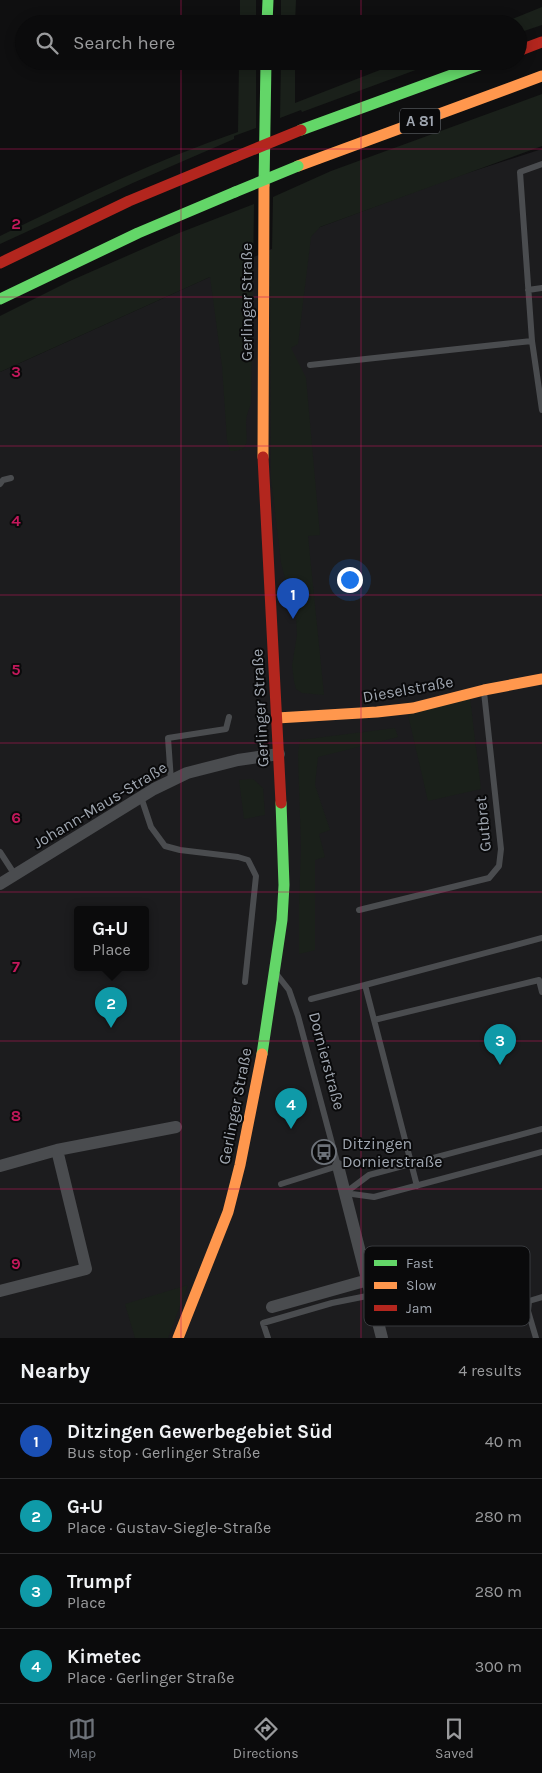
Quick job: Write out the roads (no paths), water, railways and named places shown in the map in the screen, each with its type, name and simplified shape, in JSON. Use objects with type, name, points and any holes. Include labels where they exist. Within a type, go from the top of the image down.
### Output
[{"type":"main road","points":[[267,15],[268,0]]},
{"type":"main road","points":[[527,48],[542,42]]},
{"type":"main road","name":"Gerlinger Straße","points":[[178,1338],[228,1212],[240,1165],[262,1048],[282,920],[284,885],[279,754],[262,449],[262,224],[266,70]]},
{"type":"main road","name":"A 81","points":[[0,263],[129,202],[234,157],[301,130],[465,70]]},
{"type":"main road","name":"A 81","points":[[0,299],[138,233],[298,166],[542,76]]},
{"type":"main road","name":"Dieselstraße","points":[[277,718],[404,709],[484,690],[542,679]]},
{"type":"street","name":"Johann-Maus-Straße","points":[[0,884],[141,798],[187,773],[248,758],[279,754]]},
{"type":"street","points":[[0,1166],[57,1150],[176,1127]]},
{"type":"street","points":[[0,1291],[86,1269],[57,1150]]},
{"type":"street","name":"Dornierstraße","points":[[338,1166],[364,1266]]},
{"type":"street","points":[[272,1307],[364,1281]]},
{"type":"lane","points":[[542,164],[520,172],[532,341],[542,410]]},
{"type":"lane","points":[[528,290],[542,288]]},
{"type":"lane","points":[[310,365],[532,341]]},
{"type":"lane","points":[[0,484],[3,480],[11,478]]},
{"type":"lane","name":"Gutbret","points":[[359,910],[489,878],[499,866],[501,849],[484,690]]},
{"type":"lane","points":[[172,781],[168,738],[226,730],[230,717]]},
{"type":"lane","points":[[141,798],[151,827],[164,846],[180,850],[238,856],[248,860],[252,866],[256,876],[245,982]]},
{"type":"lane","points":[[0,852],[15,875]]},
{"type":"lane","points":[[311,999],[542,938]]},
{"type":"lane","name":"Dornierstraße","points":[[275,972],[289,990],[298,1016],[338,1166]]},
{"type":"lane","points":[[374,1020],[539,980],[542,992]]},
{"type":"lane","points":[[365,985],[417,1186]]},
{"type":"lane","points":[[344,1193],[369,1175],[542,1129]]},
{"type":"lane","points":[[344,1193],[374,1197],[542,1152]]},
{"type":"lane","points":[[281,1184],[338,1166]]},
{"type":"lane","points":[[268,1338],[263,1324],[332,1303],[364,1296]]},
{"type":"lane","points":[[530,1301],[542,1297]]},
{"type":"lane","points":[[272,1307],[274,1320]]},
{"type":"lane","points":[[530,1318],[536,1338]]},
{"type":"place","name":"Ditzingen Gewerbegebiet Süd","points":[[293,619]]},
{"type":"place","name":"G+U","points":[[111,1028]]},
{"type":"place","name":"Trumpf","points":[[500,1065]]},
{"type":"place","name":"Kimetec","points":[[291,1129]]},
{"type":"place","name":"Ditzingen Dornierstraße","points":[[324,1152]]}]
